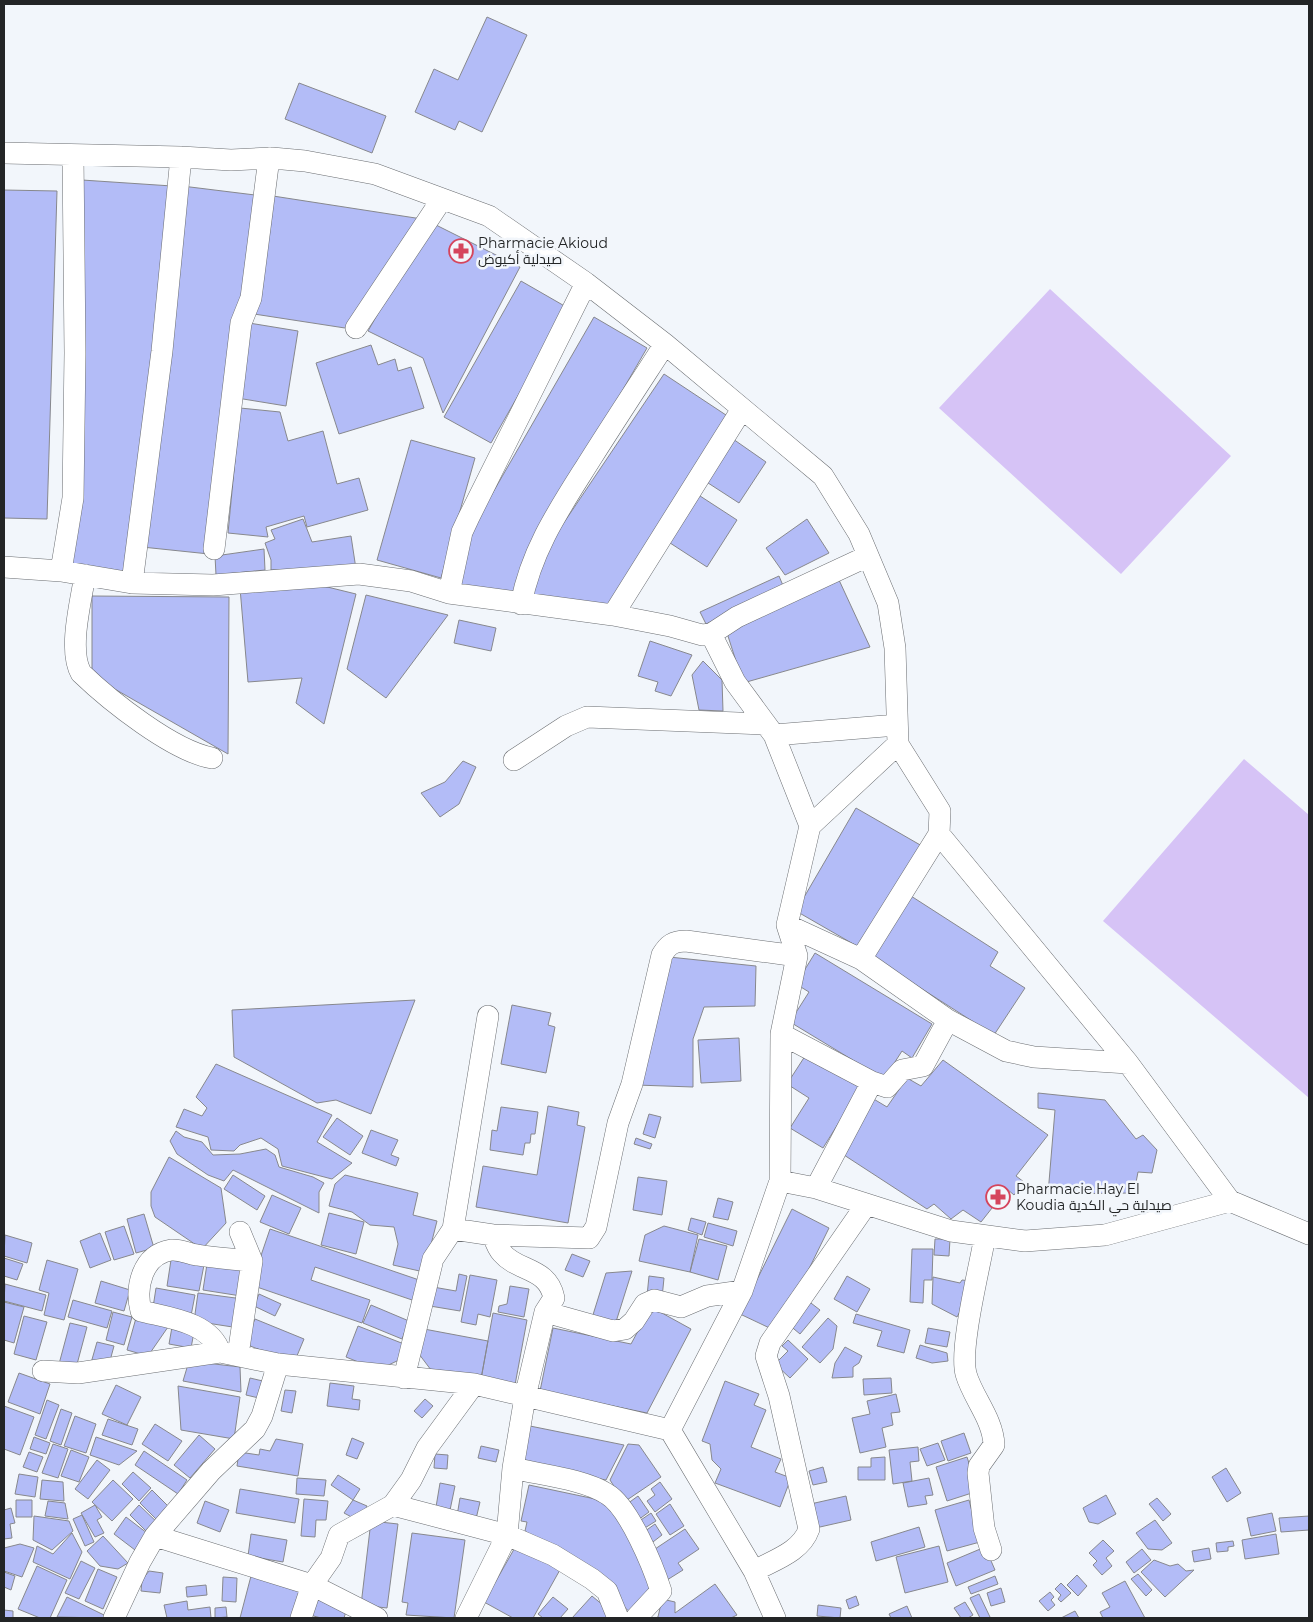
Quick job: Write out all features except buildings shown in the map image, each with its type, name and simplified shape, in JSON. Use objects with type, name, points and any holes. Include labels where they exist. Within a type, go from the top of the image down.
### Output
[{"type":"street","points":[[4,153],[231,160],[269,158],[305,161],[375,174],[489,216],[586,283],[665,344],[823,476],[859,534],[888,603],[895,648],[897,735],[940,811],[939,834],[861,959]]},
{"type":"street","points":[[61,571],[73,498],[75,353],[73,155]]},
{"type":"street","points":[[132,583],[162,351],[181,157]]},
{"type":"street","points":[[214,549],[241,323],[251,298],[269,158]]},
{"type":"street","points":[[356,328],[442,198]]},
{"type":"street","points":[[449,593],[462,532],[586,283]]},
{"type":"street","points":[[521,604],[527,575],[543,538],[665,344]]},
{"type":"street","points":[[614,615],[742,409]]},
{"type":"street","points":[[4,567],[61,571],[132,583],[213,585],[359,574],[411,581],[449,593],[614,615],[670,626],[702,635],[711,634],[737,617],[868,556]]},
{"type":"street","points":[[85,575],[75,650],[77,666],[81,673],[124,708],[175,744],[197,756],[212,758]]},
{"type":"street","points":[[711,634],[735,682],[770,730],[810,826]]},
{"type":"street","points":[[514,760],[566,726],[587,717],[770,730],[897,735]]},
{"type":"street","points":[[670,1430],[742,1291],[780,1181],[781,1034],[797,956],[787,925],[810,826],[897,735]]},
{"type":"street","points":[[939,834],[1128,1063],[1230,1201],[1309,1234]]},
{"type":"street","points":[[787,925],[861,959],[948,1020],[1006,1051],[1034,1057],[1128,1063]]},
{"type":"street","points":[[452,1229],[493,1235],[588,1238],[594,1233],[618,1124],[632,1084],[662,956],[667,946],[676,941],[686,941],[797,956]]},
{"type":"street","points":[[404,1378],[433,1258],[452,1229],[488,1016]]},
{"type":"street","points":[[781,1034],[887,1088],[902,1070],[922,1066],[948,1020]]},
{"type":"street","points":[[816,1188],[872,1082]]},
{"type":"street","points":[[780,1181],[816,1188],[951,1231],[1025,1241],[1105,1235],[1230,1201]]},
{"type":"street","points":[[754,1571],[799,1547],[806,1540],[810,1529],[779,1396],[766,1356],[770,1343],[866,1205]]},
{"type":"street","points":[[229,1354],[252,1260],[240,1232]]},
{"type":"street","points":[[466,1618],[507,1535],[513,1468],[525,1397],[545,1312],[554,1298],[552,1288],[534,1270],[510,1260],[501,1253],[493,1235]]},
{"type":"street","points":[[985,1236],[968,1330],[966,1373],[993,1433],[992,1451],[979,1466],[978,1473],[984,1528],[991,1550]]},
{"type":"street","points":[[229,1354],[206,1332],[184,1322],[142,1311],[138,1296],[141,1274],[157,1255],[170,1250],[180,1250],[195,1255],[252,1260]]},
{"type":"street","points":[[545,1312],[613,1331],[625,1328],[634,1321],[646,1304],[654,1300],[681,1307],[707,1296],[742,1291]]},
{"type":"street","points":[[43,1371],[78,1373],[229,1354],[278,1364],[474,1384],[670,1430],[754,1571],[769,1616]]},
{"type":"street","points":[[114,1618],[140,1562],[155,1536],[211,1471],[255,1428],[262,1416],[278,1364]]},
{"type":"street","points":[[301,1618],[312,1584],[331,1558],[339,1536],[393,1505],[411,1480],[427,1448],[474,1384]]},
{"type":"street","points":[[513,1468],[594,1487],[609,1495],[620,1508],[645,1548],[661,1591],[636,1618]]},
{"type":"street","points":[[393,1505],[507,1535],[553,1555],[592,1579],[606,1591],[618,1618]]},
{"type":"street","points":[[155,1536],[312,1584],[377,1618]]},
{"type":"shaded area","points":[[1050,289],[1231,456],[1121,574],[939,408]]},
{"type":"shaded area","points":[[1244,759],[1309,815],[1309,1098],[1103,921]]},
{"type":"place","name":"Pharmacie Akioud صيدلية أكيوض","points":[[461,251]]},
{"type":"place","name":"Pharmacie Hay El Koudia صيدلية حي الكدية","points":[[998,1197]]}]
